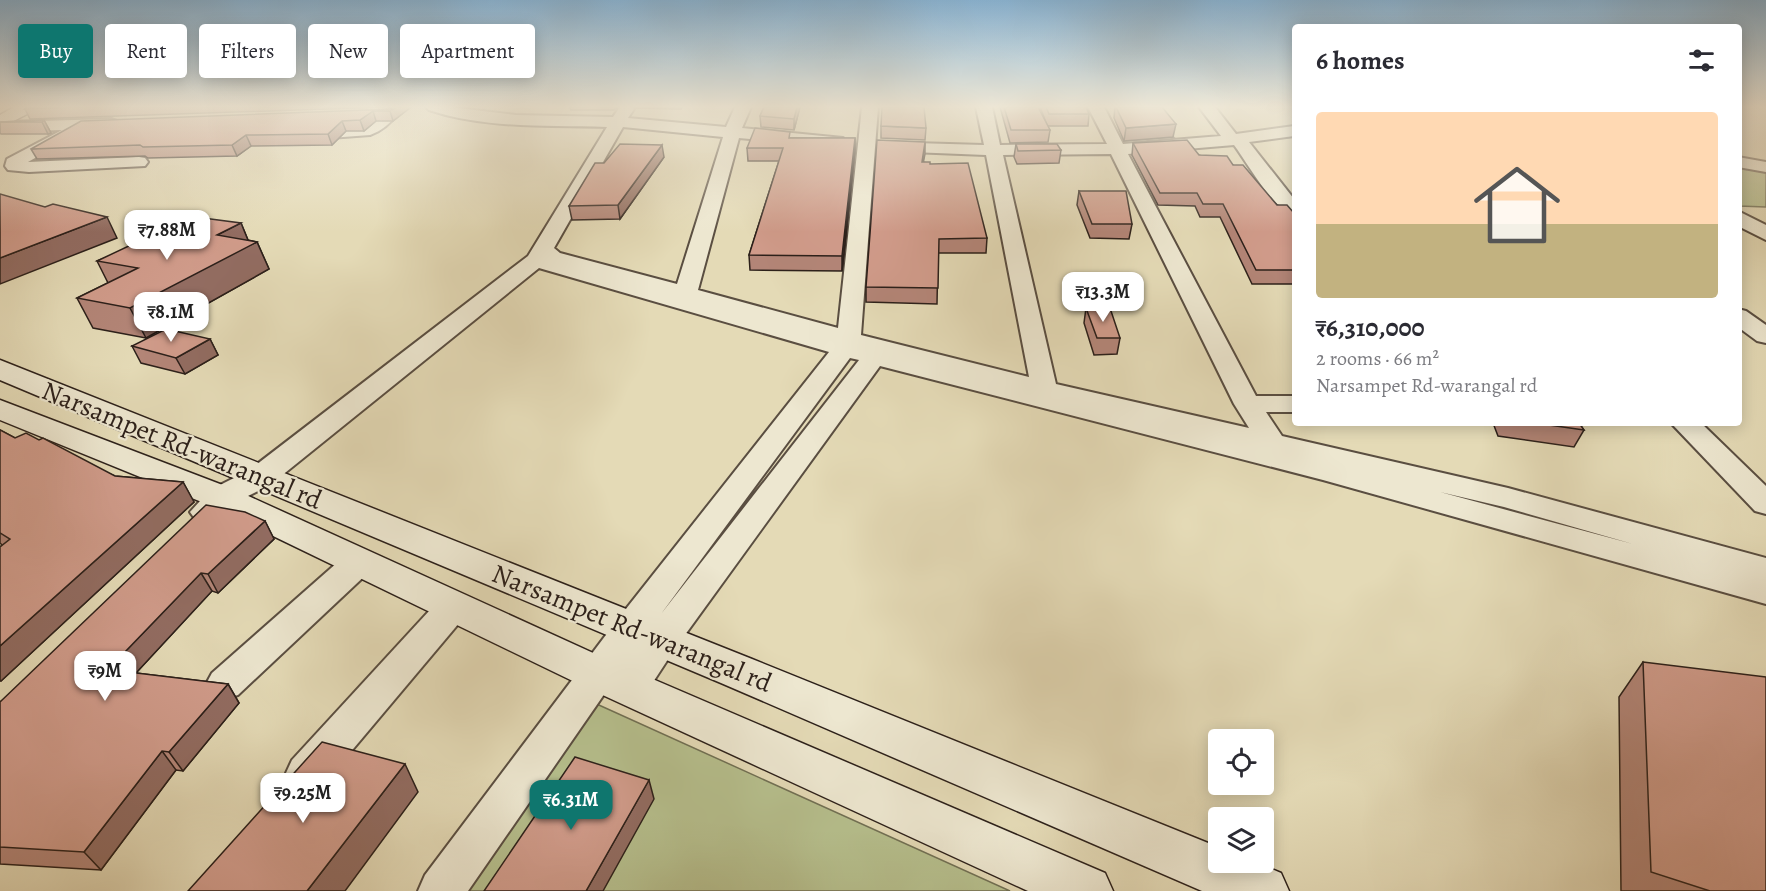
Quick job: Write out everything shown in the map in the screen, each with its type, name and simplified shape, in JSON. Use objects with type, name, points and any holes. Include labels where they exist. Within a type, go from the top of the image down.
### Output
[{"type":"main road","name":"Narsampet Rd-warangal rd","points":[[0,369],[259,478],[646,634],[1262,891]]},
{"type":"main road","name":"Narsampet Rd-warangal rd","points":[[0,409],[221,497],[614,681],[1086,891]]},
{"type":"street","points":[[42,149],[14,163],[14,166],[139,162]]},
{"type":"street","points":[[187,530],[221,497],[259,478],[546,259],[609,149]]},
{"type":"street","points":[[685,295],[732,149]]},
{"type":"street","points":[[441,891],[614,681],[847,344],[871,149]]},
{"type":"street","points":[[998,149],[1044,389]]},
{"type":"street","points":[[1125,149],[1247,404],[1271,441]]},
{"type":"street","points":[[1244,149],[1292,207]]},
{"type":"street","points":[[1742,158],[1766,162]]},
{"type":"street","points":[[1742,163],[1766,167]]},
{"type":"street","points":[[1742,212],[1766,213]]},
{"type":"street","points":[[1742,219],[1766,234]]},
{"type":"street","points":[[546,259],[685,295],[847,344],[875,356],[1037,400],[1273,458],[1766,592]]},
{"type":"street","points":[[546,259],[665,301],[1508,498],[1766,570]]},
{"type":"street","points":[[1742,319],[1766,336]]},
{"type":"street","points":[[646,634],[875,356]]},
{"type":"street","points":[[1247,404],[1292,404]]},
{"type":"street","points":[[1688,426],[1766,504]]},
{"type":"street","points":[[1706,426],[1766,484]]},
{"type":"street","points":[[225,684],[359,562]]},
{"type":"street","points":[[283,800],[453,607]]},
{"type":"green space","points":[[1742,165],[1766,169],[1766,207],[1742,206]]},
{"type":"green space","points":[[590,701],[1010,891],[462,891]]},
{"type":"building","points":[[616,149],[659,149],[618,205],[569,206],[595,163],[604,163]]},
{"type":"building","points":[[783,149],[854,149],[842,256],[749,255]]},
{"type":"building","points":[[876,149],[924,149],[922,162],[930,162],[930,164],[968,163],[987,238],[939,239],[938,288],[866,287]]},
{"type":"building","points":[[1017,149],[1061,150],[1018,151]]},
{"type":"building","points":[[1136,149],[1194,149],[1199,155],[1227,156],[1233,165],[1243,165],[1277,205],[1287,205],[1292,211],[1292,270],[1256,270],[1223,204],[1203,204],[1197,193],[1160,193]]},
{"type":"building","points":[[1079,191],[1126,191],[1132,224],[1092,224]]},
{"type":"building","points":[[0,194],[45,207],[53,204],[107,217],[0,258]]},
{"type":"building","points":[[203,218],[241,223],[217,235],[257,242],[130,308],[77,298],[138,268],[97,261],[169,227],[179,229]]},
{"type":"building","points":[[1086,308],[1110,308],[1120,338],[1097,338]]},
{"type":"building","points":[[166,329],[210,339],[176,358],[132,346]]},
{"type":"building","points":[[1556,426],[1581,426],[1584,430]]},
{"type":"building","points":[[0,430],[15,438],[26,433],[39,440],[43,438],[115,476],[183,482],[0,646],[0,547],[10,539],[0,533]]},
{"type":"building","points":[[206,505],[245,512],[265,521],[208,574],[201,573],[121,656],[125,657],[111,670],[228,684],[169,752],[162,751],[84,852],[0,847],[0,702]]},
{"type":"building","points":[[1643,662],[1766,677],[1766,891],[1710,891],[1651,872]]},
{"type":"building","points":[[322,742],[405,764],[307,891],[188,891]]},
{"type":"building","points":[[575,757],[649,780],[586,891],[484,891]]}]
